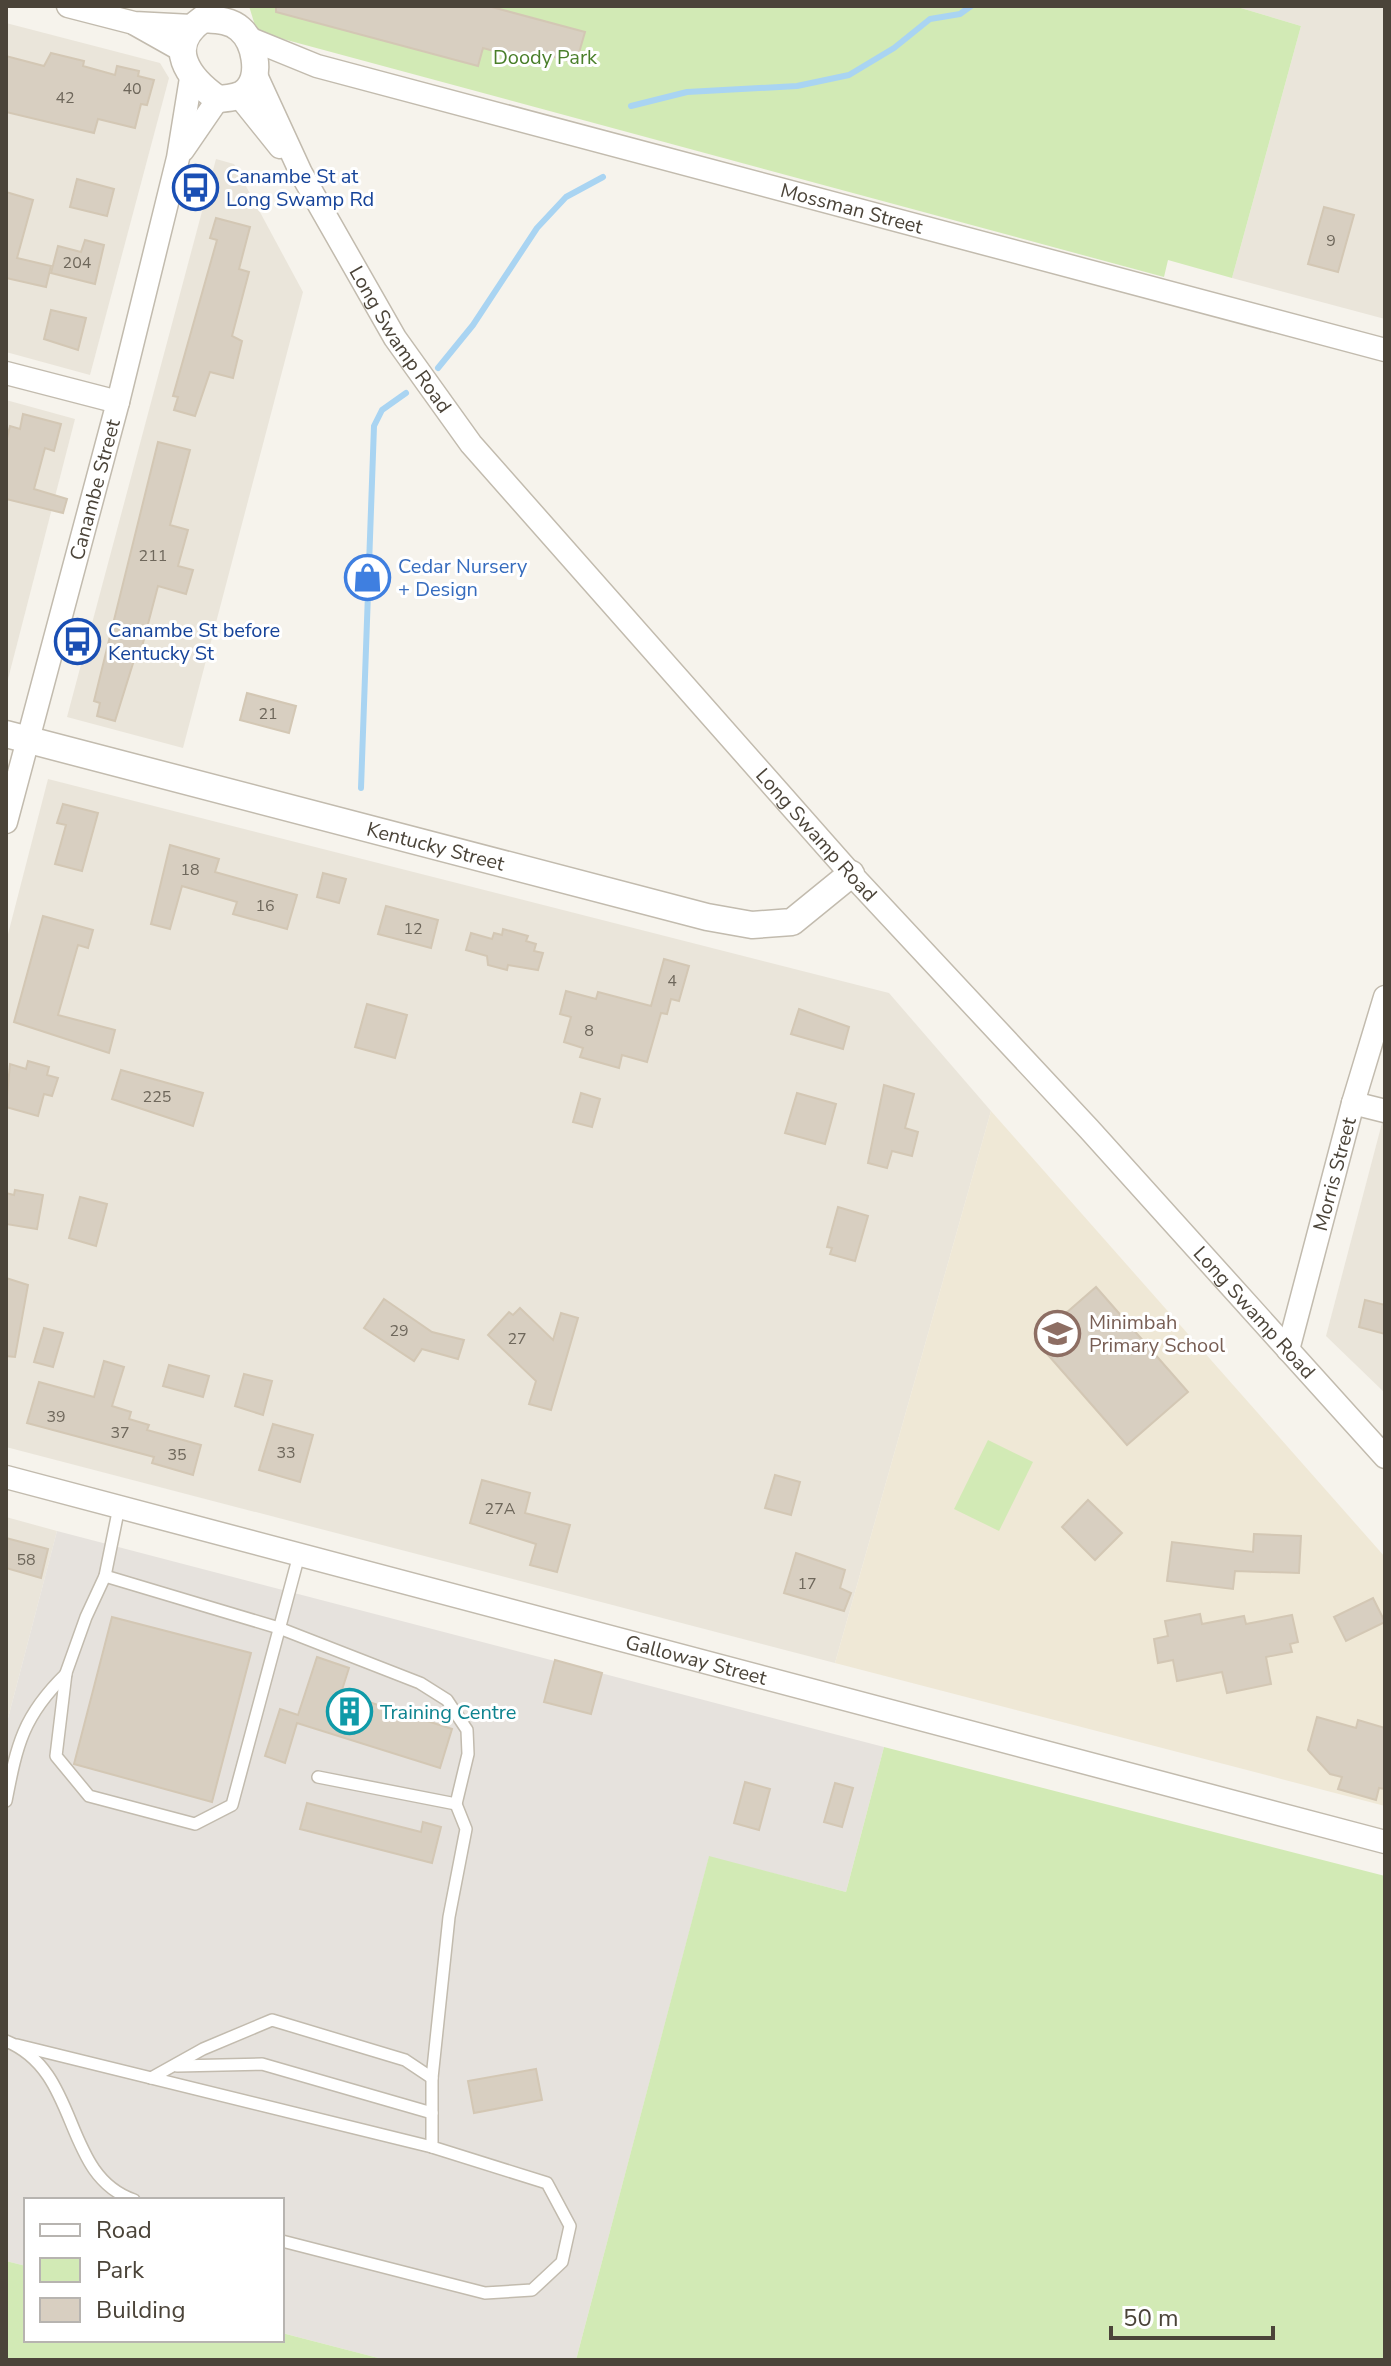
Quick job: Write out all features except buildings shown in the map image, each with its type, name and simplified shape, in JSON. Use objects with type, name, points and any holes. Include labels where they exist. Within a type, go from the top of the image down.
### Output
[{"type":"street","name":"Mossman Street","points":[[68,6],[134,23],[232,32],[317,66],[1385,350]]},
{"type":"street","name":"Mossman Street","points":[[134,23],[183,51]]},
{"type":"street","points":[[232,32],[249,89],[229,98],[191,78],[183,51],[185,37],[232,32]]},
{"type":"street","name":"Long Swamp Road","points":[[232,32],[301,173],[395,338],[471,444],[851,874],[1385,1457]]},
{"type":"street","name":"Canambe Street","points":[[6,822],[17,737],[118,402],[178,158],[191,78]]},
{"type":"street","name":"Long Swamp Road","points":[[229,98],[301,173]]},
{"type":"street","name":"Canambe Street","points":[[178,158],[229,98]]},
{"type":"street","points":[[6,373],[118,402]]},
{"type":"street","name":"Kentucky Street","points":[[17,737],[707,917],[752,925],[792,922],[851,874]]},
{"type":"street","name":"Morris Street","points":[[1288,1350],[1353,1103],[1385,997]]},
{"type":"street","points":[[1353,1103],[1385,1111]]},
{"type":"street","name":"Galloway Street","points":[[6,1477],[1385,1842]]},
{"type":"lane","points":[[119,1507],[105,1576],[66,1673],[56,1756],[89,1796],[195,1824],[232,1805],[299,1555]]},
{"type":"lane","points":[[105,1576],[279,1628],[420,1683],[447,1700],[467,1730],[468,1754],[456,1804],[466,1829],[449,1917],[432,2078],[432,2147]]},
{"type":"lane","points":[[6,1801],[16,1749],[39,1700],[66,1673]]},
{"type":"lane","points":[[318,1777],[456,1804]]},
{"type":"lane","points":[[151,2078],[203,2049],[272,2020],[405,2060],[432,2078]]},
{"type":"lane","points":[[11,2043],[432,2147],[547,2183],[570,2226],[562,2262],[532,2290],[485,2293],[284,2242]]},
{"type":"lane","points":[[11,2043],[43,2066],[64,2100],[84,2156],[115,2193],[129,2198]]},
{"type":"lane","points":[[172,2066],[262,2064],[432,2113]]},
{"type":"shaded area","points":[[1234,6],[1385,6],[1385,319],[1232,278],[1301,26]]},
{"type":"shaded area","points":[[6,23],[160,63],[169,78],[90,375],[6,352]]},
{"type":"shaded area","points":[[216,159],[234,164],[303,292],[183,748],[67,717]]},
{"type":"shaded area","points":[[6,400],[75,419],[6,687]]},
{"type":"shaded area","points":[[48,779],[889,993],[991,1111],[835,1663],[6,1447],[6,942]]},
{"type":"shaded area","name":"Minimbah Primary School","points":[[991,1111],[1385,1557],[1385,1806],[835,1663]]},
{"type":"shaded area","points":[[1382,1123],[1385,1124],[1385,1393],[1326,1336]]},
{"type":"shaded area","points":[[6,1517],[57,1531],[6,1726]]},
{"type":"shaded area","points":[[57,1531],[884,1747],[846,1892],[709,1857],[576,2360],[386,2360],[284,2334],[284,2198],[24,2198],[24,2266],[6,2261],[6,1726]]},
{"type":"green space","name":"Doody Park","points":[[249,6],[1234,6],[1301,26],[1232,278],[1168,260],[1164,277],[257,32]]},
{"type":"green space","points":[[988,1440],[1033,1462],[999,1531],[954,1509]]},
{"type":"green space","points":[[884,1747],[1385,1876],[1385,2360],[576,2360],[709,1856],[846,1892]]},
{"type":"green space","points":[[6,2261],[24,2266],[24,2342],[284,2342],[284,2334],[386,2360],[6,2360]]},
{"type":"waterway","points":[[631,106],[687,92],[797,86],[849,75],[894,48],[930,19],[960,14],[971,6]]},
{"type":"waterway","points":[[438,368],[473,325],[537,228],[566,197],[603,177]]},
{"type":"waterway","points":[[361,788],[374,426],[382,410],[406,393]]},
{"type":"place","name":"Canambe St at Long Swamp Rd","points":[[195,188]]},
{"type":"place","name":"Cedar Nursery + Design","points":[[367,578]]},
{"type":"place","name":"Canambe St before Kentucky St","points":[[77,642]]},
{"type":"place","name":"Minimbah Primary School","points":[[1058,1334]]},
{"type":"place","name":"Training Centre","points":[[349,1712]]}]
